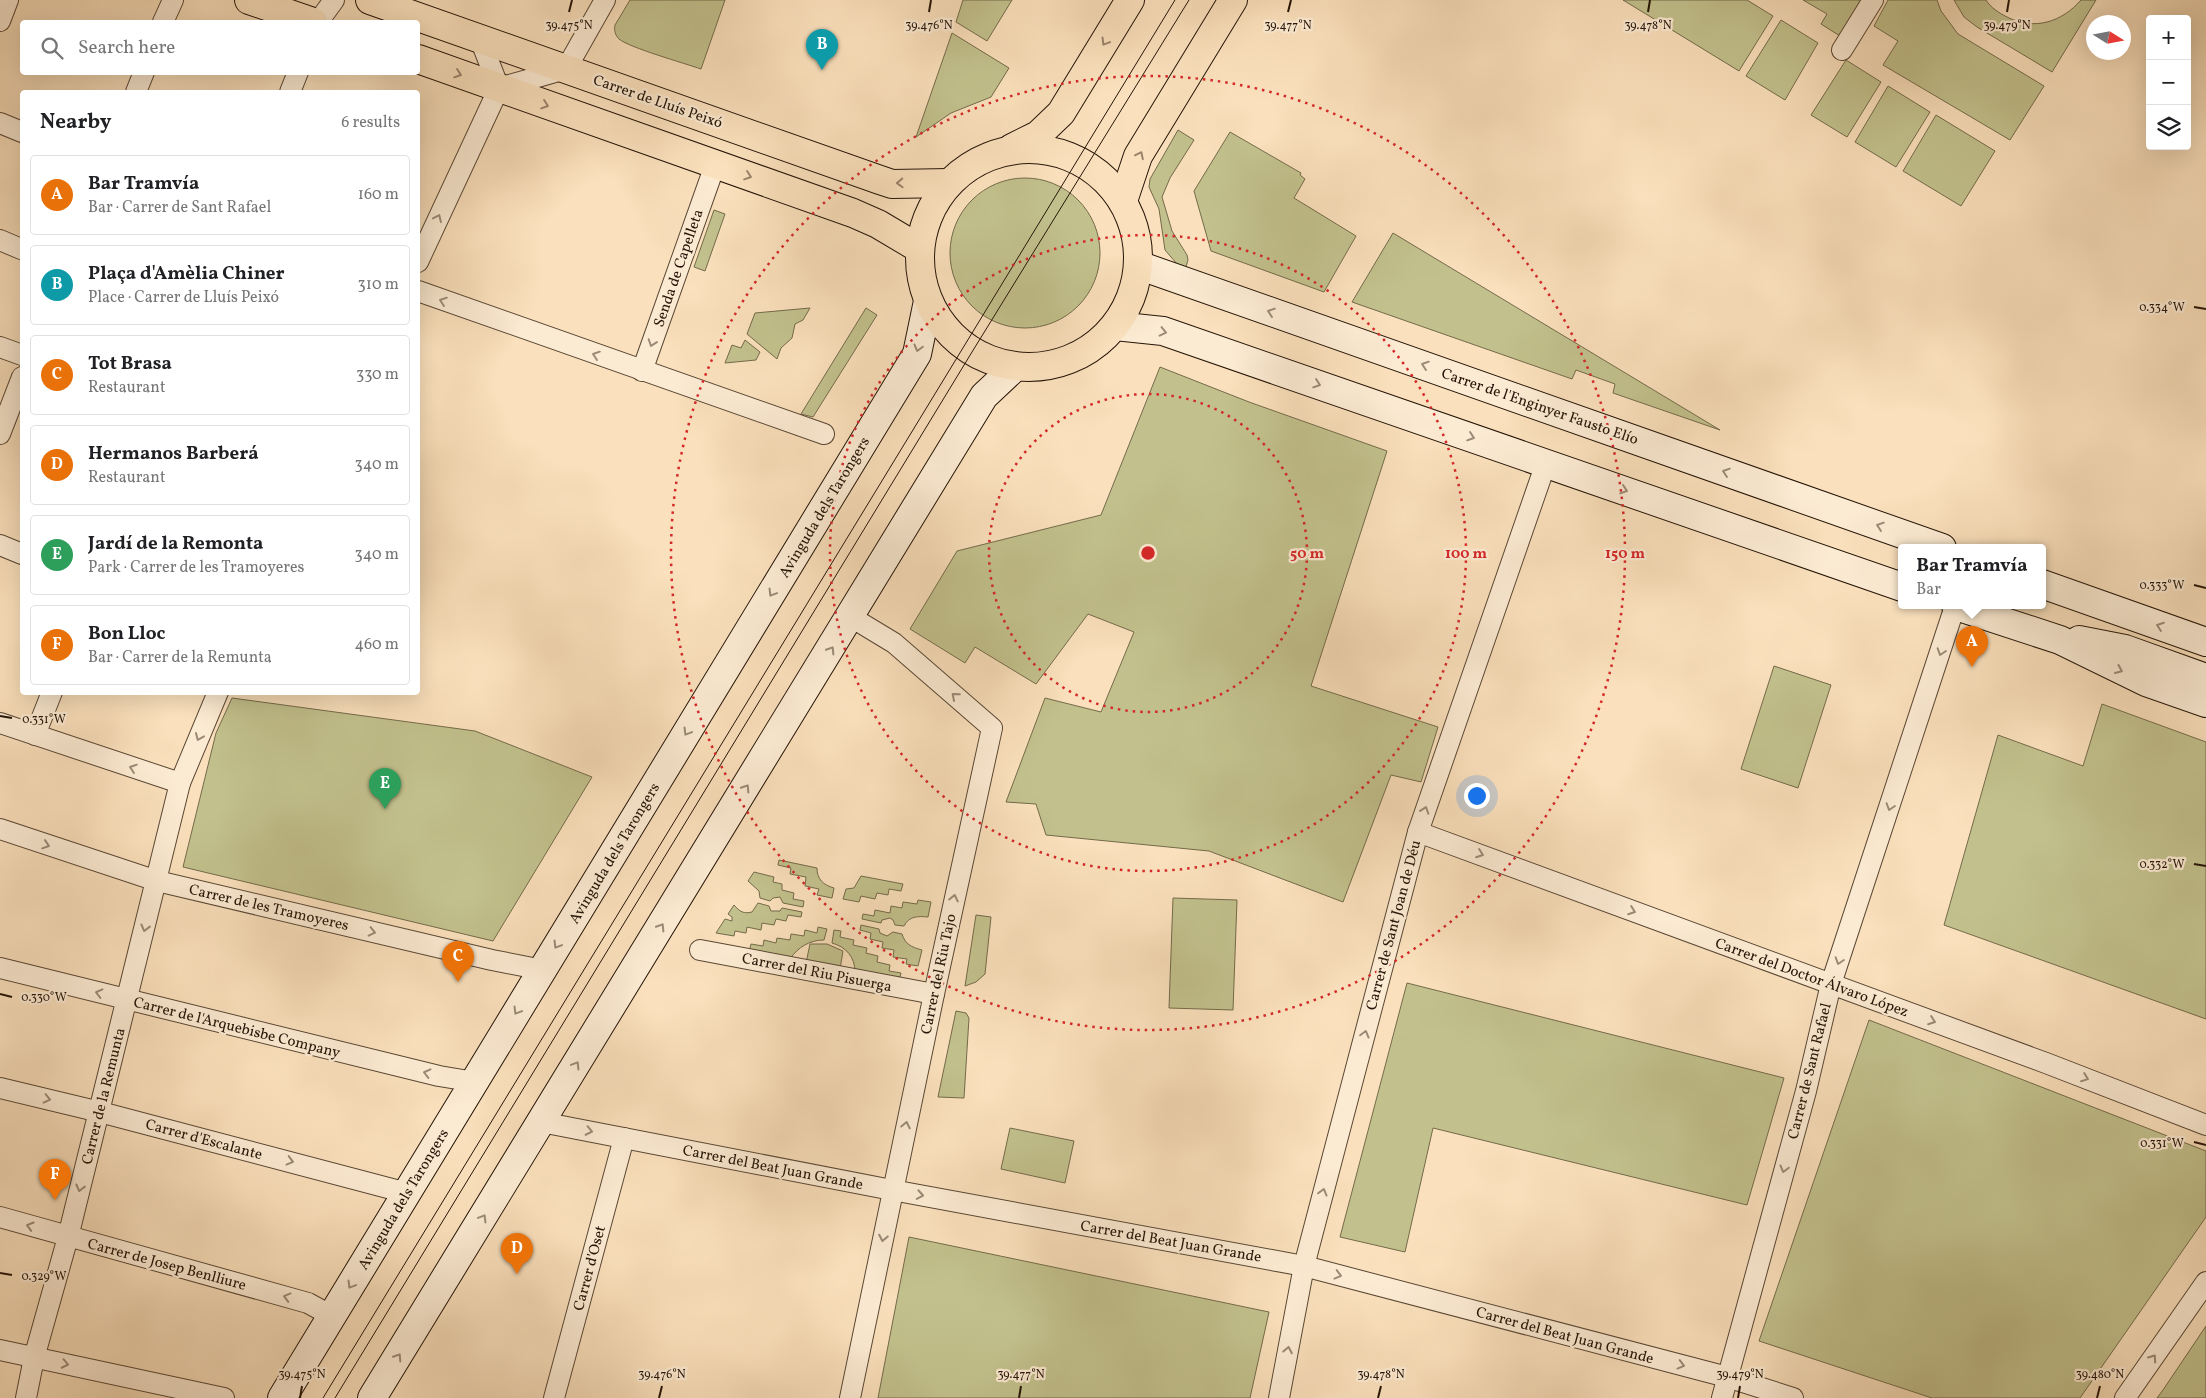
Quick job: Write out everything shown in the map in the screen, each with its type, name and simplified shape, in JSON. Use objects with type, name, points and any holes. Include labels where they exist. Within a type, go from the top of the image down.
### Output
[{"type":"main road","points":[[249,0],[307,20]]},
{"type":"main road","name":"Carrer de Lluís Peixó","points":[[370,0],[892,184],[949,184]]},
{"type":"main road","points":[[996,153],[1034,149],[1056,152],[1088,165],[1107,181],[1123,201],[1136,232],[1138,265],[1131,298],[1115,326],[1100,342],[1081,355],[1060,364],[1015,367],[993,362],[964,347],[943,326],[928,301],[922,284],[920,249],[929,214],[937,198],[949,184],[979,160],[996,153],[1022,145],[1038,135],[1061,113],[1130,0]]},
{"type":"main road","points":[[1123,201],[1138,156],[1233,0]]},
{"type":"main road","points":[[420,60],[867,218],[920,249]]},
{"type":"main road","name":"Carrer de l'Enginyer Fausto Elío","points":[[1138,265],[1931,544]]},
{"type":"main road","name":"Avinguda dels Tarongers","points":[[282,1398],[917,354],[928,301]]},
{"type":"main road","points":[[1115,326],[1163,331],[1898,586]]},
{"type":"main road","points":[[372,1398],[851,617],[984,396],[1015,367]]},
{"type":"main road","points":[[2046,585],[2206,642]]},
{"type":"main road","points":[[1965,609],[2060,640],[2146,682],[2206,703]]},
{"type":"main road","points":[[2060,640],[2084,640],[2116,647],[2206,678]]},
{"type":"street","points":[[0,21],[8,0]]},
{"type":"street","points":[[165,20],[173,0]]},
{"type":"street","points":[[319,20],[334,0]]},
{"type":"street","points":[[591,25],[598,0]]},
{"type":"street","points":[[499,88],[566,69],[606,0]]},
{"type":"street","points":[[1842,50],[1873,0]]},
{"type":"street","points":[[420,258],[499,88],[480,38]]},
{"type":"street","points":[[137,90],[143,75]]},
{"type":"street","points":[[291,90],[297,75]]},
{"type":"street","points":[[0,123],[20,131]]},
{"type":"street","name":"Senda de Capelleta","points":[[642,371],[715,165]]},
{"type":"street","points":[[0,240],[20,249]]},
{"type":"street","points":[[420,292],[824,434]]},
{"type":"street","points":[[0,347],[20,354]]},
{"type":"street","points":[[0,434],[20,382]]},
{"type":"street","name":"Carrer de Sant Joan de Déu","points":[[1279,1398],[1304,1266],[1418,832],[1546,463]]},
{"type":"street","points":[[0,545],[20,553]]},
{"type":"street","name":"Carrer de Sant Rafael","points":[[1722,1398],[1806,1091],[1831,984],[1955,609]]},
{"type":"street","name":"Carrer del Riu Tajo","points":[[850,1398],[892,1190],[992,728],[894,643],[851,617]]},
{"type":"street","points":[[35,735],[51,695]]},
{"type":"street","name":"Carrer de la Remunta","points":[[26,1398],[34,1358],[100,1112],[180,783],[217,695]]},
{"type":"street","points":[[0,723],[180,783]]},
{"type":"street","name":"Carrer de les Tramoyeres","points":[[0,829],[157,881],[492,960],[543,970]]},
{"type":"street","name":"Carrer del Doctor Álvaro López","points":[[1418,832],[2206,1125]]},
{"type":"street","name":"Carrer del Riu Pisuerga","points":[[700,950],[934,994]]},
{"type":"street","name":"Carrer de l'Arquebisbe Company","points":[[0,968],[439,1076],[474,1082]]},
{"type":"street","name":"Carrer d'Escalante","points":[[0,1088],[100,1112],[407,1192]]},
{"type":"street","name":"Carrer del Beat Juan Grande","points":[[541,1122],[892,1190],[1304,1266],[1727,1377],[1793,1398]]},
{"type":"street","name":"Carrer d'Oset","points":[[554,1398],[624,1138]]},
{"type":"street","name":"Carrer de Josep Benlliure","points":[[0,1217],[308,1303],[332,1316]]},
{"type":"street","points":[[2125,1398],[2206,1282]]},
{"type":"street","points":[[0,1350],[224,1398]]},
{"type":"shaded area","points":[[630,0],[725,0],[701,69],[645,51],[619,39],[615,32],[615,25]]},
{"type":"shaded area","points":[[963,0],[1012,0],[987,41],[956,22]]},
{"type":"shaded area","points":[[1623,0],[1747,0],[1773,16],[1739,71]]},
{"type":"shaded area","points":[[1803,0],[1862,0],[1840,36],[1821,24],[1827,14]]},
{"type":"shaded area","points":[[1888,0],[1937,0],[1941,11],[1958,34],[2044,86],[2010,140],[1883,65],[1898,41],[1874,26]]},
{"type":"shaded area","points":[[1954,0],[1986,0],[1995,10],[2007,17],[2017,21],[2037,24],[2056,19],[2073,8],[2081,0],[2096,0],[2052,72],[1977,27],[1964,17]]},
{"type":"shaded area","points":[[1781,20],[1818,43],[1785,100],[1746,76]]},
{"type":"shaded area","points":[[952,33],[1009,68],[991,97],[951,113],[916,137]]},
{"type":"shaded area","points":[[1846,60],[1881,82],[1847,137],[1811,115]]},
{"type":"shaded area","points":[[1888,86],[1930,112],[1896,167],[1855,142]]},
{"type":"shaded area","points":[[1936,115],[1995,151],[1961,206],[1903,171]]},
{"type":"shaded area","points":[[1178,130],[1194,140],[1170,178],[1162,197],[1172,231],[1187,255],[1186,267],[1177,264],[1165,250],[1159,209],[1149,187],[1150,179]]},
{"type":"shaded area","points":[[1230,132],[1301,173],[1300,175],[1305,179],[1294,198],[1356,236],[1324,292],[1211,251],[1194,191]]},
{"type":"shaded area","points":[[1025,178],[1040,179],[1054,184],[1078,200],[1094,224],[1099,238],[1099,268],[1094,282],[1078,306],[1054,322],[1040,327],[1025,328],[1010,327],[996,322],[972,306],[956,282],[951,268],[950,253],[951,238],[956,224],[972,200],[996,184],[1010,179]]},
{"type":"shaded area","points":[[714,210],[725,214],[705,271],[694,267]]},
{"type":"shaded area","points":[[1393,233],[1720,430],[1613,393],[1615,384],[1576,370],[1572,379],[1352,302]]},
{"type":"shaded area","points":[[810,308],[803,320],[795,324],[792,338],[781,348],[777,359],[747,334],[755,313]]},
{"type":"shaded area","points":[[866,308],[877,315],[813,417],[801,414]]},
{"type":"shaded area","points":[[745,340],[760,352],[756,360],[725,363],[732,345],[741,348]]},
{"type":"shaded area","points":[[1160,367],[1249,402],[1387,451],[1311,686],[1438,727],[1421,782],[1391,775],[1343,902],[1209,851],[1046,835],[1036,804],[1006,802],[1045,698],[1101,712],[1134,632],[1088,614],[1036,684],[975,647],[965,663],[910,629],[957,551],[1101,515]]},
{"type":"shaded area","points":[[1774,666],[1831,685],[1798,788],[1741,769]]},
{"type":"shaded area","points":[[232,698],[475,731],[592,777],[493,941],[183,867],[216,733]]},
{"type":"shaded area","points":[[2102,704],[2206,742],[2206,1019],[1944,925],[1998,735],[2083,766]]},
{"type":"shaded area","points":[[779,860],[817,868],[821,881],[834,888],[832,898],[817,895],[819,889],[805,886],[806,877],[790,874],[791,868],[778,865]]},
{"type":"shaded area","points":[[754,872],[774,877],[773,882],[782,884],[782,890],[794,893],[793,899],[804,901],[803,907],[783,903],[780,897],[773,898],[770,901],[760,898],[759,891],[748,881]]},
{"type":"shaded area","points":[[861,876],[903,884],[901,891],[889,889],[888,895],[877,893],[875,899],[861,896],[859,902],[843,899],[846,889],[854,888]]},
{"type":"shaded area","points":[[1173,898],[1237,900],[1233,1010],[1169,1008]]},
{"type":"shaded area","points":[[918,900],[931,902],[928,917],[914,917],[908,920],[904,926],[895,925],[890,918],[882,920],[881,923],[862,919],[863,914],[874,916],[875,910],[890,913],[891,906],[902,908],[903,902],[917,904]]},
{"type":"shaded area","points":[[758,903],[769,906],[771,911],[780,911],[782,908],[802,912],[801,917],[788,915],[786,921],[776,919],[774,925],[762,923],[761,930],[747,927],[746,933],[735,931],[734,936],[716,933],[725,919],[732,921],[732,917],[728,914],[734,905],[742,912],[749,913],[752,912]]},
{"type":"shaded area","points":[[976,915],[991,917],[985,974],[976,982],[965,986]]},
{"type":"shaded area","points":[[861,925],[879,929],[880,933],[887,936],[893,932],[902,934],[909,945],[922,950],[918,966],[906,964],[907,959],[893,957],[894,950],[882,948],[883,942],[870,939],[871,933],[860,930]]},
{"type":"shaded area","points":[[818,927],[827,929],[824,940],[814,941],[805,945],[790,959],[749,952],[751,944],[763,946],[764,940],[776,943],[777,938],[790,940],[791,934],[804,936],[805,930],[817,933]]},
{"type":"shaded area","points":[[834,930],[841,931],[840,937],[854,940],[853,945],[867,948],[866,953],[878,956],[877,962],[890,965],[889,971],[901,973],[899,981],[855,972],[855,967],[849,953],[842,947],[832,943]]},
{"type":"shaded area","points":[[810,944],[827,944],[843,951],[840,969],[806,963]]},
{"type":"shaded area","points":[[1407,983],[1784,1078],[1747,1205],[1433,1128],[1405,1252],[1340,1237]]},
{"type":"shaded area","points":[[956,1011],[966,1013],[969,1018],[964,1098],[938,1097]]},
{"type":"shaded area","points":[[1869,1020],[2206,1151],[2206,1217],[2080,1398],[1932,1398],[1759,1341]]},
{"type":"shaded area","points":[[1010,1128],[1074,1141],[1065,1183],[1001,1169]]},
{"type":"shaded area","points":[[909,1237],[1269,1312],[1250,1398],[878,1398]]},
{"type":"shaded area","points":[[2206,1326],[2206,1398],[2157,1398],[2163,1390]]},
{"type":"tram line","points":[[323,1398],[1175,0]]},
{"type":"tram line","points":[[335,1398],[972,352],[1189,0]]},
{"type":"place","name":"Plaça d'Amèlia Chiner","points":[[822,70]]},
{"type":"place","name":"Bar Tramvía","points":[[1972,667]]},
{"type":"place","name":"Jardí de la Remonta","points":[[385,809]]},
{"type":"place","name":"Tot Brasa","points":[[458,982]]},
{"type":"place","name":"Bon Lloc","points":[[55,1200]]},
{"type":"place","name":"Hermanos Barberá","points":[[517,1274]]}]
